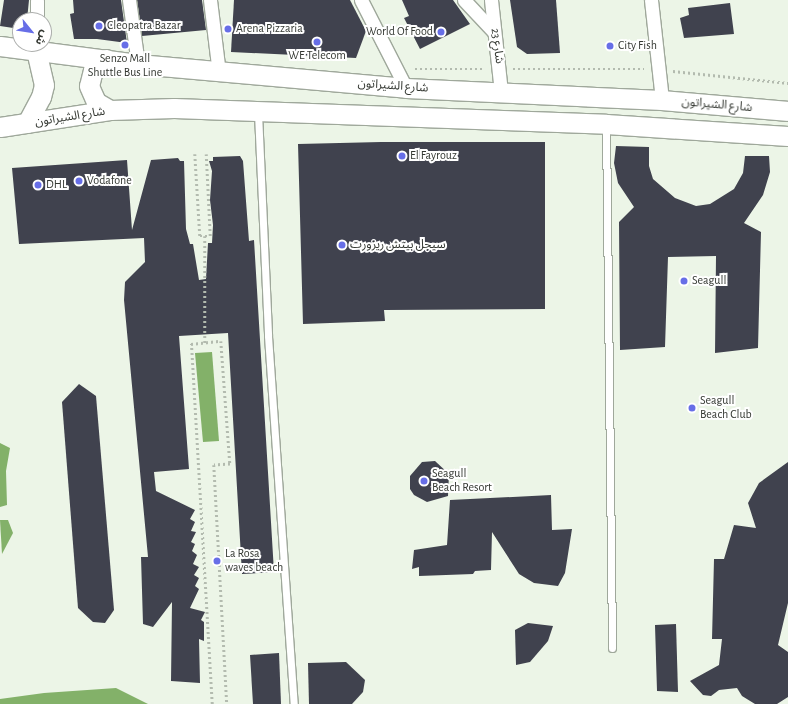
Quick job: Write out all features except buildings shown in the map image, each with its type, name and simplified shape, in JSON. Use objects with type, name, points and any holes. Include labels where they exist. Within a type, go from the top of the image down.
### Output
[{"type":"street","points":[[37,0],[37,12]]},
{"type":"street","points":[[130,0],[138,64]]},
{"type":"street","points":[[210,0],[219,72]]},
{"type":"street","points":[[361,0],[406,88]]},
{"type":"street","points":[[464,0],[494,32]]},
{"type":"street","name":"شارع 23","points":[[491,0],[500,69],[501,92]]},
{"type":"street","points":[[651,0],[662,100]]},
{"type":"street","name":"شارع الشيراتون","points":[[0,46],[12,47]]},
{"type":"street","name":"شارع الشيراتون","points":[[52,51],[138,64],[406,88],[662,100],[788,111]]},
{"type":"street","points":[[27,124],[41,97],[44,85],[37,52]]},
{"type":"street","points":[[106,59],[93,70],[89,86],[96,102],[110,110]]},
{"type":"street","name":"شارع الشيراتون","points":[[0,127],[110,110],[174,108],[606,124],[788,136]]},
{"type":"lane","points":[[258,110],[268,336],[294,704]]},
{"type":"lane","points":[[606,124],[612,648]]},
{"type":"path","points":[[396,69],[658,69],[788,83]]},
{"type":"path","points":[[195,154],[200,236],[210,236],[206,154]]},
{"type":"path","points":[[205,236],[205,343]]},
{"type":"path","points":[[212,704],[191,344],[221,341],[230,464],[214,465],[227,704]]},
{"type":"shaded area","points":[[212,352],[219,441],[203,442],[195,353]]},
{"type":"shaded area","points":[[0,443],[10,448],[6,471],[7,505],[0,507]]},
{"type":"shaded area","points":[[0,520],[8,520],[13,533],[2,554]]},
{"type":"shaded area","points":[[116,688],[148,704],[0,704],[0,699],[44,693]]},
{"type":"place","name":"Cleopatra Bazar","points":[[99,26]]},
{"type":"place","name":"Arena Pizzaria","points":[[228,29]]},
{"type":"place","name":"World Of Food","points":[[441,32]]},
{"type":"place","name":"WE Telecom","points":[[317,42]]},
{"type":"place","name":"Senzo Mall Shuttle Bus Line","points":[[125,45]]},
{"type":"place","name":"City Fish","points":[[610,46]]},
{"type":"place","name":"El Fayrouz","points":[[402,156]]},
{"type":"place","name":"Vodafone","points":[[79,181]]},
{"type":"place","name":"DHL","points":[[38,185]]},
{"type":"place","name":"سيجل بيتش ريزورت","points":[[342,245]]},
{"type":"place","name":"Seagull","points":[[684,281]]},
{"type":"place","name":"Seagull Beach Club","points":[[692,408]]},
{"type":"place","name":"Seagull Beach Resort","points":[[424,481]]},
{"type":"place","name":"La Rosa waves beach","points":[[217,561]]}]
